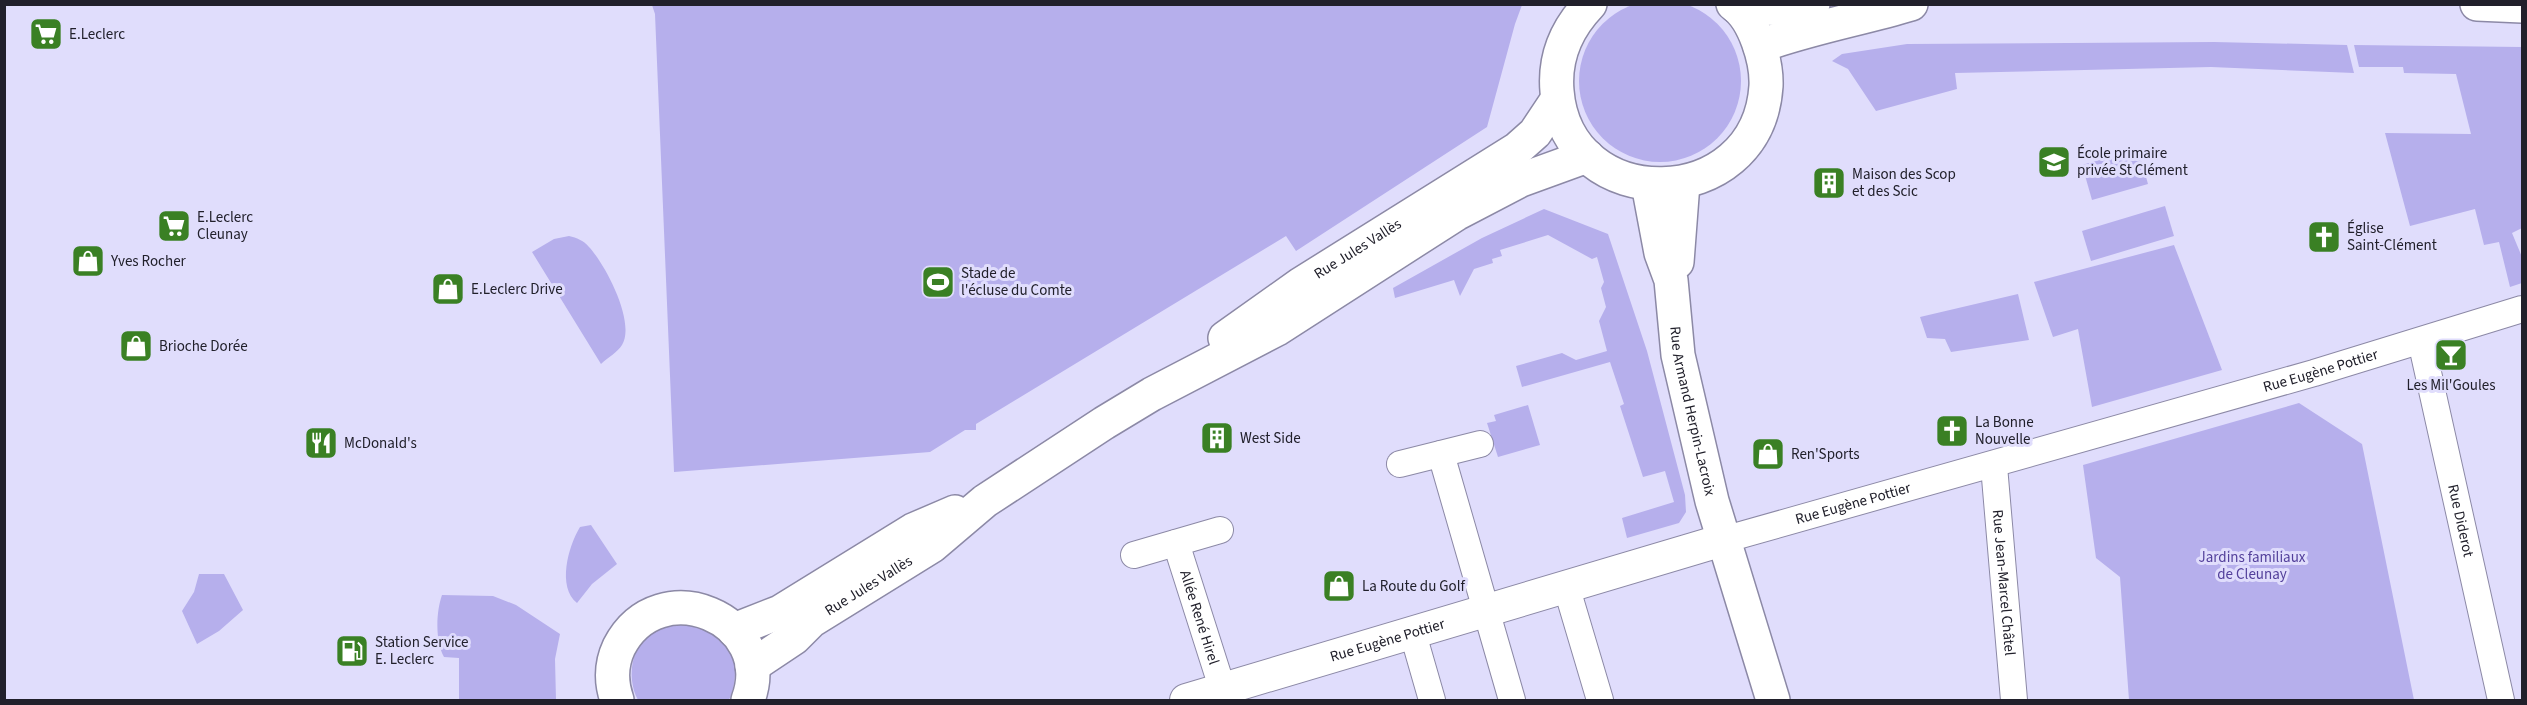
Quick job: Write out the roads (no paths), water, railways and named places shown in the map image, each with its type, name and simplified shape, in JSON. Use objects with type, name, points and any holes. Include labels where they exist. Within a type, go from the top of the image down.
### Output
[{"type":"main road","points":[[1590,4],[1566,35],[1559,56],[1556,78],[1557,100],[1563,121],[1573,140],[1587,156],[1620,178],[1648,184],[1683,183],[1701,178],[1720,168],[1749,138],[1759,119],[1765,98],[1766,77],[1760,45],[1735,6]]},
{"type":"main road","points":[[1735,6],[1788,9],[1813,4]]},
{"type":"main road","points":[[1760,45],[1792,34],[1843,24],[1911,4]]},
{"type":"main road","points":[[2477,4],[2523,6]]},
{"type":"main road","name":"Rue Jules Vallès","points":[[752,666],[795,638],[811,621],[932,546],[985,501],[1152,393],[1266,308],[1516,149],[1535,133],[1557,100]]},
{"type":"main road","name":"Rue Jules Vallès","points":[[1152,393],[1276,329],[1456,214],[1521,180],[1587,156]]},
{"type":"main road","name":"Rue Armand Herpin-Lacroix","points":[[1671,280],[1677,266],[1683,183]]},
{"type":"main road","name":"Rue Armand Herpin-Lacroix","points":[[1648,184],[1661,253],[1671,280],[1678,356],[1724,540],[1773,700]]},
{"type":"main road","name":"Rue Jules Vallès","points":[[734,630],[780,612],[913,530],[985,501]]},
{"type":"main road","points":[[617,700],[612,673],[618,650],[629,632],[645,618],[678,607],[699,609],[718,616],[734,630],[745,647],[752,666],[748,700]]},
{"type":"street","name":"Rue Eugène Pottier","points":[[1186,700],[1224,695],[1413,634],[1724,540],[1994,465],[2421,341],[2523,309]]},
{"type":"street","name":"Rue Diderot","points":[[2421,341],[2500,700]]},
{"type":"street","points":[[1400,465],[1480,444]]},
{"type":"street","points":[[1441,454],[1512,700]]},
{"type":"street","name":"Rue Jean-Marcel Châtel","points":[[1994,465],[2014,700]]},
{"type":"street","points":[[1134,555],[1220,530]]},
{"type":"street","name":"Allée René Hirel","points":[[1176,543],[1224,695]]},
{"type":"street","points":[[1567,589],[1600,700]]},
{"type":"street","points":[[1413,634],[1432,700]]},
{"type":"place","name":"E.Leclerc","points":[[46,34]]},
{"type":"place","name":"École primaire privée St Clément","points":[[2054,162]]},
{"type":"place","name":"Maison des Scop et des Scic","points":[[1829,183]]},
{"type":"place","name":"E.Leclerc Cleunay","points":[[174,226]]},
{"type":"place","name":"Église Saint-Clément","points":[[2324,237]]},
{"type":"place","name":"Yves Rocher","points":[[88,261]]},
{"type":"place","name":"Stade de l'écluse du Comte","points":[[938,282]]},
{"type":"place","name":"E.Leclerc Drive","points":[[448,289]]},
{"type":"place","name":"Brioche Dorée","points":[[136,346]]},
{"type":"place","name":"Les Mil'Goules","points":[[2451,355]]},
{"type":"place","name":"La Bonne Nouvelle","points":[[1952,431]]},
{"type":"place","name":"West Side","points":[[1217,438]]},
{"type":"place","name":"McDonald's","points":[[321,443]]},
{"type":"place","name":"Ren'Sports","points":[[1768,454]]},
{"type":"place","name":"La Route du Golf","points":[[1339,586]]},
{"type":"place","name":"Station Service E. Leclerc","points":[[352,651]]},
{"type":"park label","name":"Jardins familiaux de Cleunay","points":[[2252,566]]}]
